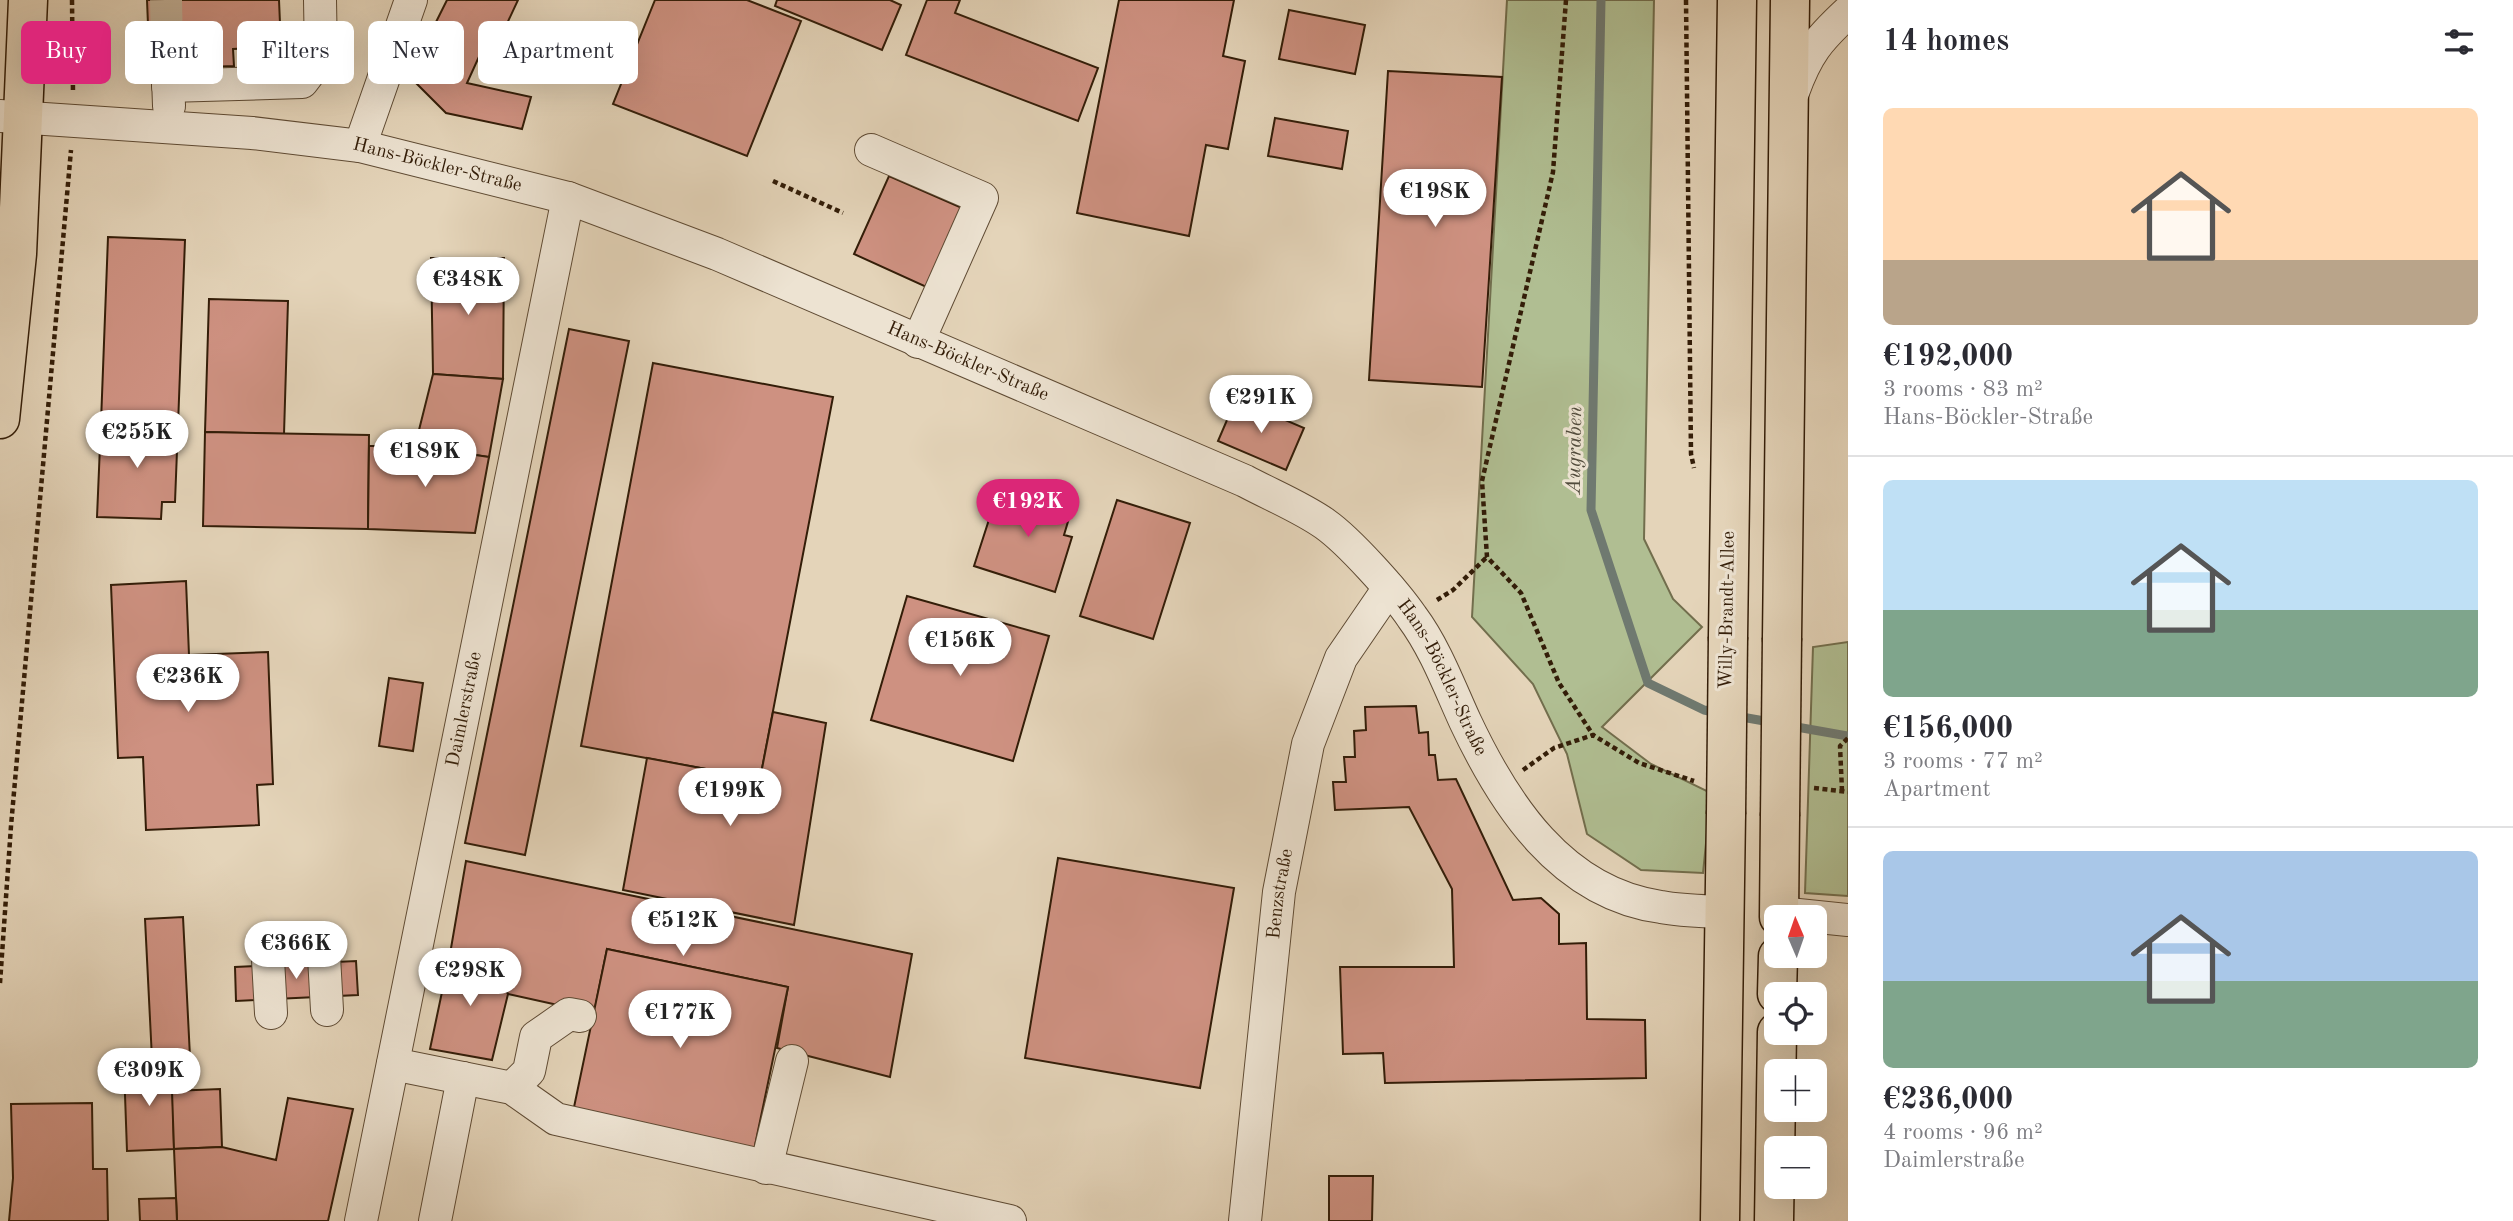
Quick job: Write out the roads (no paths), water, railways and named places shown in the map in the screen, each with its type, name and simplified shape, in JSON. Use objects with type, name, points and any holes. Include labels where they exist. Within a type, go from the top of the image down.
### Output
[{"type":"main road","points":[[0,419],[12,117],[28,0]]},
{"type":"main road","name":"Willy-Brandt-Allee","points":[[1720,1221],[1737,0]]},
{"type":"main road","points":[[1779,905],[1790,0]]},
{"type":"main road","points":[[1724,912],[1764,914]]},
{"type":"main road","points":[[1774,1221],[1777,1045]]},
{"type":"street","points":[[170,128],[169,86],[302,82],[321,57],[320,0]]},
{"type":"street","points":[[360,146],[411,0]]},
{"type":"street","points":[[1789,103],[1805,59],[1825,33],[1848,12]]},
{"type":"street","name":"Hans-Böckler-Straße","points":[[12,117],[74,119],[360,146],[568,198],[717,254],[918,342],[1140,433],[1245,481],[1325,524],[1389,588],[1433,650],[1499,788],[1536,839],[1575,872],[1615,893],[1659,907],[1724,912]]},
{"type":"street","points":[[871,150],[982,198],[918,342]]},
{"type":"street","name":"Daimlerstraße","points":[[361,1221],[568,198]]},
{"type":"street","name":"Benzstraße","points":[[1244,1221],[1277,904],[1308,744],[1341,658],[1389,588]]},
{"type":"street","points":[[1827,918],[1848,920]]},
{"type":"street","points":[[332,939],[336,1010]]},
{"type":"street","points":[[267,942],[271,1013],[267,942]]},
{"type":"street","points":[[512,1088],[529,1070],[536,1037],[569,1014],[580,1016]]},
{"type":"street","points":[[766,1168],[792,1061]]},
{"type":"street","points":[[393,1064],[512,1088],[556,1119],[1010,1221]]},
{"type":"street","points":[[435,1221],[463,1078]]},
{"type":"waterway","name":"Augraben","points":[[1601,0],[1591,510],[1648,683],[1704,710],[1719,713]]},
{"type":"waterway","name":"Augraben","points":[[1736,716],[1770,722]]},
{"type":"waterway","name":"Augraben","points":[[1791,726],[1848,736]]},
{"type":"tunnel","points":[[166,0],[166,21]]}]
